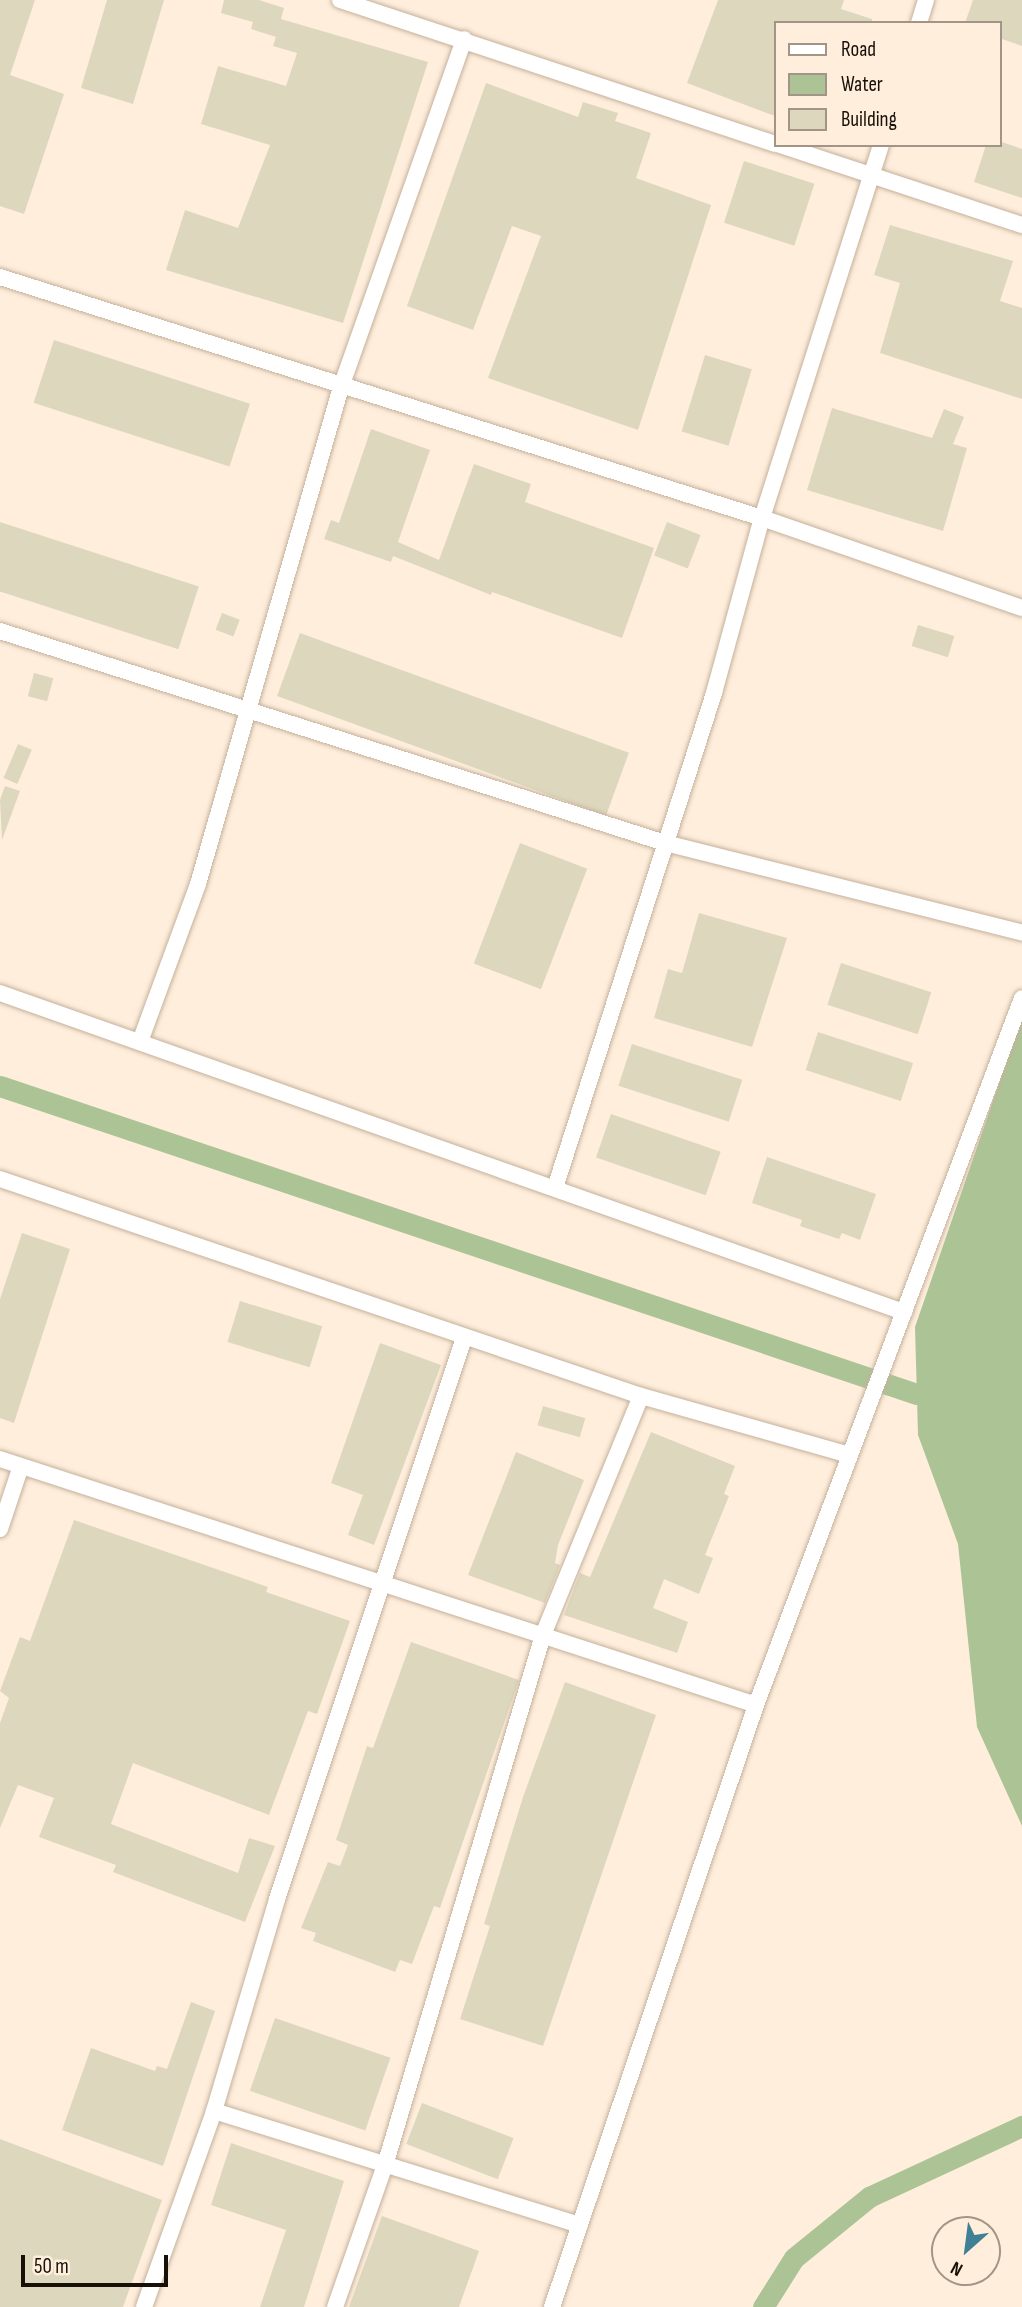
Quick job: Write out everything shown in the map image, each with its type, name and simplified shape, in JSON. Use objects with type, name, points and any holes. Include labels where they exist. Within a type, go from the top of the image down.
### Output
[{"type":"street","points":[[340,0],[774,143]]},
{"type":"street","points":[[920,21],[926,0]]},
{"type":"street","points":[[141,1039],[198,884],[251,710],[341,387],[464,39]]},
{"type":"street","points":[[787,147],[1022,225]]},
{"type":"street","points":[[555,1188],[714,693],[762,518],[880,147]]},
{"type":"street","points":[[0,277],[762,518],[1022,608]]},
{"type":"street","points":[[0,631],[665,843],[1022,933]]},
{"type":"street","points":[[0,993],[141,1039],[904,1312]]},
{"type":"street","points":[[552,2307],[757,1705],[1022,998]]},
{"type":"street","points":[[0,1179],[641,1396],[849,1455]]},
{"type":"street","points":[[144,2307],[214,2111],[277,1899],[464,1338]]},
{"type":"street","points":[[335,2307],[386,2162],[543,1635],[641,1396]]},
{"type":"street","points":[[0,1459],[382,1586],[757,1705]]},
{"type":"street","points":[[0,1529],[21,1466]]},
{"type":"street","points":[[214,2111],[386,2162],[580,2225]]},
{"type":"water","points":[[1022,1017],[1022,1826],[977,1727],[958,1544],[918,1435],[915,1327]]},
{"type":"building","points":[[0,0],[35,0],[10,75],[64,94],[24,214],[0,206]]},
{"type":"building","points":[[107,0],[164,0],[133,104],[81,88]]},
{"type":"building","points":[[224,0],[259,0],[284,8],[281,19],[428,62],[343,323],[166,270],[185,210],[238,228],[270,145],[201,124],[218,66],[286,86],[297,53],[273,46],[276,37],[251,29],[253,22],[221,13]]},
{"type":"building","points":[[718,0],[844,0],[841,9],[872,19],[774,21],[774,116],[687,83]]},
{"type":"building","points":[[973,0],[1022,0],[1022,46],[1001,39],[1001,21],[966,21]]},
{"type":"building","points":[[486,83],[578,117],[583,102],[618,113],[615,121],[651,133],[636,178],[711,205],[638,430],[488,378],[541,236],[512,226],[473,330],[407,306]]},
{"type":"building","points":[[1001,142],[1022,149],[1022,198],[974,182],[985,147],[1001,147]]},
{"type":"building","points":[[744,161],[814,184],[794,246],[724,223]]},
{"type":"building","points":[[890,225],[1013,261],[1000,301],[1022,308],[1022,399],[880,353],[900,283],[874,275]]},
{"type":"building","points":[[54,340],[250,404],[230,466],[34,403]]},
{"type":"building","points":[[705,355],[752,369],[728,446],[682,432]]},
{"type":"building","points":[[832,408],[932,438],[944,409],[964,417],[953,444],[967,448],[943,531],[807,490]]},
{"type":"building","points":[[371,429],[430,450],[398,542],[439,560],[474,464],[531,484],[525,502],[654,548],[622,638],[492,592],[491,595],[393,556],[391,562],[324,539],[331,520],[339,523]]},
{"type":"building","points":[[0,522],[199,587],[178,649],[0,591]]},
{"type":"building","points":[[667,522],[701,535],[688,569],[654,556]]},
{"type":"building","points":[[222,613],[240,620],[233,637],[216,630]]},
{"type":"building","points":[[918,625],[954,636],[948,657],[912,646]]},
{"type":"building","points":[[300,633],[629,753],[606,816],[277,696]]},
{"type":"building","points":[[34,673],[53,678],[47,701],[28,696]]},
{"type":"building","points":[[18,744],[32,750],[17,784],[4,778]]},
{"type":"building","points":[[5,786],[20,791],[2,840],[0,800]]},
{"type":"building","points":[[520,843],[587,869],[541,989],[474,963]]},
{"type":"building","points":[[699,913],[787,938],[752,1047],[654,1018],[668,969],[682,973]]},
{"type":"building","points":[[841,963],[931,992],[918,1034],[827,1005]]},
{"type":"building","points":[[818,1032],[913,1063],[901,1101],[806,1070]]},
{"type":"building","points":[[632,1044],[742,1080],[729,1122],[618,1086]]},
{"type":"building","points":[[611,1114],[721,1152],[706,1195],[596,1157]]},
{"type":"building","points":[[767,1157],[876,1194],[860,1240],[842,1233],[839,1239],[800,1226],[802,1220],[752,1203]]},
{"type":"building","points":[[22,1233],[70,1249],[14,1423],[0,1418],[0,1299]]},
{"type":"building","points":[[240,1301],[322,1326],[310,1367],[227,1342]]},
{"type":"building","points":[[380,1343],[441,1365],[374,1545],[348,1535],[363,1495],[331,1483]]},
{"type":"building","points":[[543,1406],[585,1418],[580,1437],[537,1425]]},
{"type":"building","points":[[651,1432],[735,1466],[724,1494],[729,1496],[705,1555],[713,1558],[699,1594],[664,1579],[653,1608],[688,1622],[677,1653],[564,1615],[580,1573],[590,1577]]},
{"type":"building","points":[[516,1452],[584,1480],[558,1545],[555,1563],[560,1565],[545,1603],[468,1575]]},
{"type":"building","points":[[74,1520],[268,1587],[266,1592],[350,1621],[317,1714],[308,1711],[269,1815],[133,1763],[111,1824],[238,1873],[249,1838],[275,1846],[245,1922],[113,1872],[116,1865],[39,1837],[54,1798],[18,1785],[0,1828],[0,1723],[9,1698],[0,1691],[20,1637],[30,1641]]},
{"type":"building","points":[[411,1642],[519,1680],[440,1908],[434,1906],[412,1964],[400,1960],[395,1972],[313,1941],[316,1933],[301,1928],[328,1862],[340,1866],[348,1845],[336,1840],[367,1746],[373,1748]]},
{"type":"building","points":[[565,1682],[656,1715],[543,2046],[460,2019],[490,1926],[484,1924],[523,1797]]},
{"type":"building","points":[[191,2002],[215,2011],[163,2166],[62,2130],[91,2048],[155,2071],[157,2066],[167,2069]]},
{"type":"building","points":[[275,2018],[390,2058],[365,2131],[250,2091]]},
{"type":"building","points":[[422,2103],[513,2138],[498,2179],[406,2144]]},
{"type":"building","points":[[0,2139],[162,2200],[123,2307],[0,2307]]},
{"type":"building","points":[[231,2143],[344,2181],[304,2307],[260,2307],[286,2230],[211,2205]]},
{"type":"building","points":[[382,2216],[479,2251],[459,2307],[349,2307]]},
{"type":"waterway","points":[[0,1086],[917,1394]]},
{"type":"waterway","points":[[763,2307],[794,2258],[869,2197],[1022,2126]]}]
